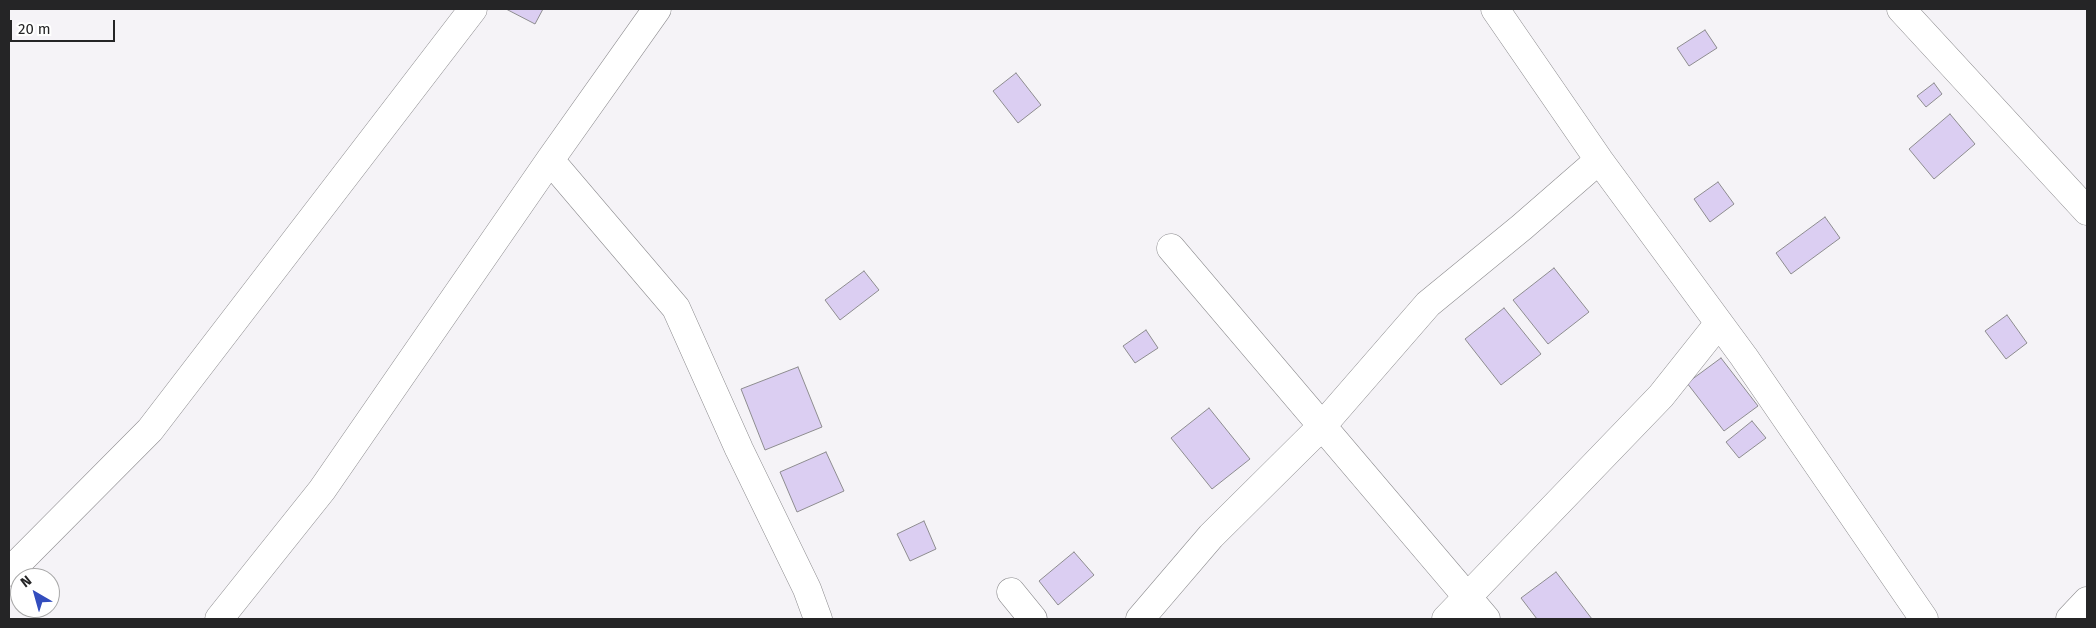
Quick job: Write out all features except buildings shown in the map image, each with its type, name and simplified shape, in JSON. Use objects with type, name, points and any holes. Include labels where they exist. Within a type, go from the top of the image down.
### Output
[{"type":"street","points":[[9,572],[150,430],[473,9]]},
{"type":"street","points":[[218,619],[322,490],[550,160],[657,9]]},
{"type":"street","points":[[1495,9],[1599,160],[1719,323],[1924,619]]},
{"type":"street","points":[[1900,9],[2087,211]]},
{"type":"street","points":[[550,160],[676,308],[739,449],[807,589],[818,619]]},
{"type":"street","points":[[1140,619],[1211,536],[1322,426],[1428,304],[1522,227],[1599,160]]},
{"type":"street","points":[[1171,248],[1486,619]]},
{"type":"street","points":[[1446,619],[1466,596],[1661,396],[1719,323]]},
{"type":"street","points":[[1011,592],[1033,619]]},
{"type":"street","points":[[2070,619],[2087,602]]}]
